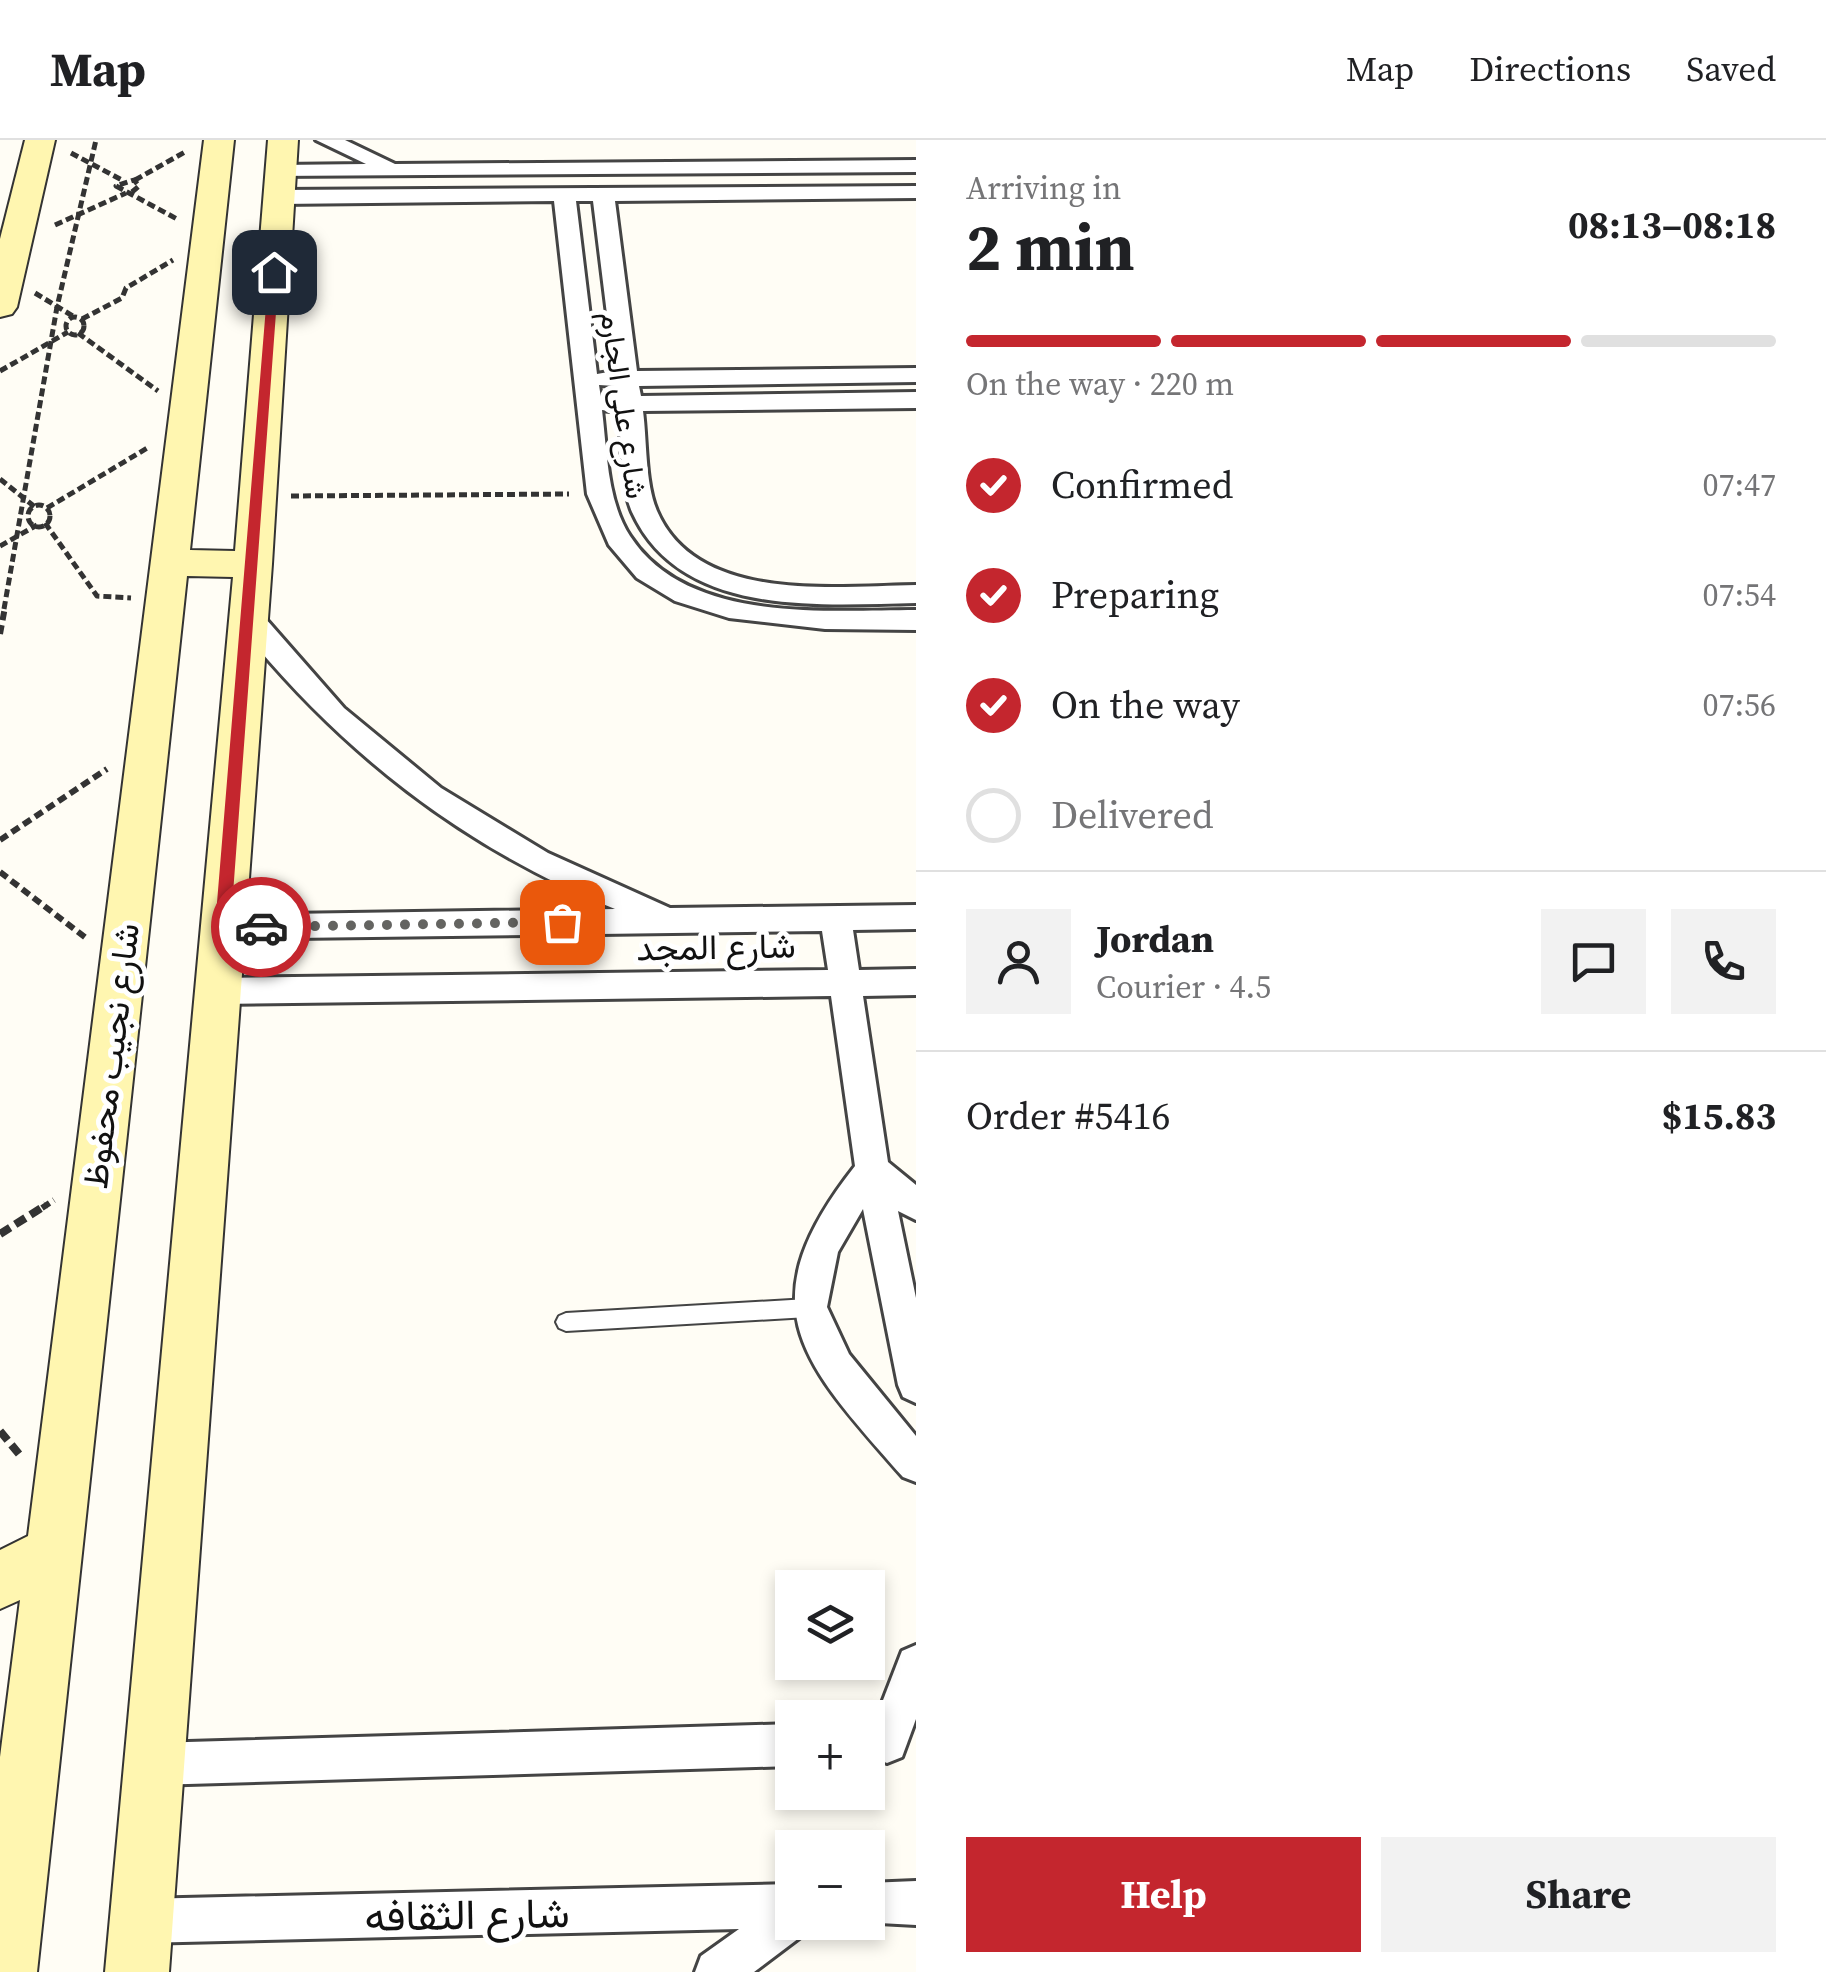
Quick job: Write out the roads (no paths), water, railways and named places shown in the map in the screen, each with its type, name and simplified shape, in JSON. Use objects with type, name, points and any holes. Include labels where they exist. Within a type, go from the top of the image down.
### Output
[{"type":"street","points":[[328,140],[403,170]]},
{"type":"street","name":"شارع على الجارم","points":[[562,140],[600,494],[605,515],[632,557],[677,589],[734,611],[777,618],[916,620]]},
{"type":"street","name":"شارع على الجارم","points":[[599,140],[643,509],[665,545],[705,572],[756,590],[916,594]]},
{"type":"street","points":[[0,308],[16,242],[50,144]]},
{"type":"street","name":"شارع نجيب محفوظ","points":[[5,1972],[208,238],[205,144]]},
{"type":"street","points":[[602,182],[916,166]]},
{"type":"street","points":[[281,170],[403,170],[564,182]]},
{"type":"street","points":[[281,170],[916,192]]},
{"type":"street","points":[[137,1972],[253,564],[281,170]]},
{"type":"street","points":[[588,392],[915,378]]},
{"type":"street","points":[[629,391],[916,400]]},
{"type":"street","points":[[632,557],[665,545]]},
{"type":"street","points":[[168,581],[253,564]]},
{"type":"street","points":[[248,617],[330,716],[446,809],[593,889],[676,920]]},
{"type":"street","name":"شارع المجد","points":[[223,927],[916,916]]},
{"type":"street","points":[[836,918],[872,1170],[916,1384]]},
{"type":"street","name":"شارع المجد","points":[[218,991],[916,982]]},
{"type":"street","points":[[872,1170],[916,1205]]},
{"type":"street","points":[[872,1170],[847,1201],[821,1247],[808,1308],[836,1366],[869,1412],[916,1464]]},
{"type":"street","points":[[0,1580],[52,1554]]},
{"type":"street","points":[[890,1742],[916,1665]]},
{"type":"street","points":[[154,1764],[775,1746]]},
{"type":"street","points":[[885,1904],[916,1903]]},
{"type":"street","name":"شارع الثقافه","points":[[142,1922],[775,1906]]},
{"type":"street","points":[[717,1972],[775,1929]]},
{"type":"lane","points":[[566,1322],[808,1308]]}]
